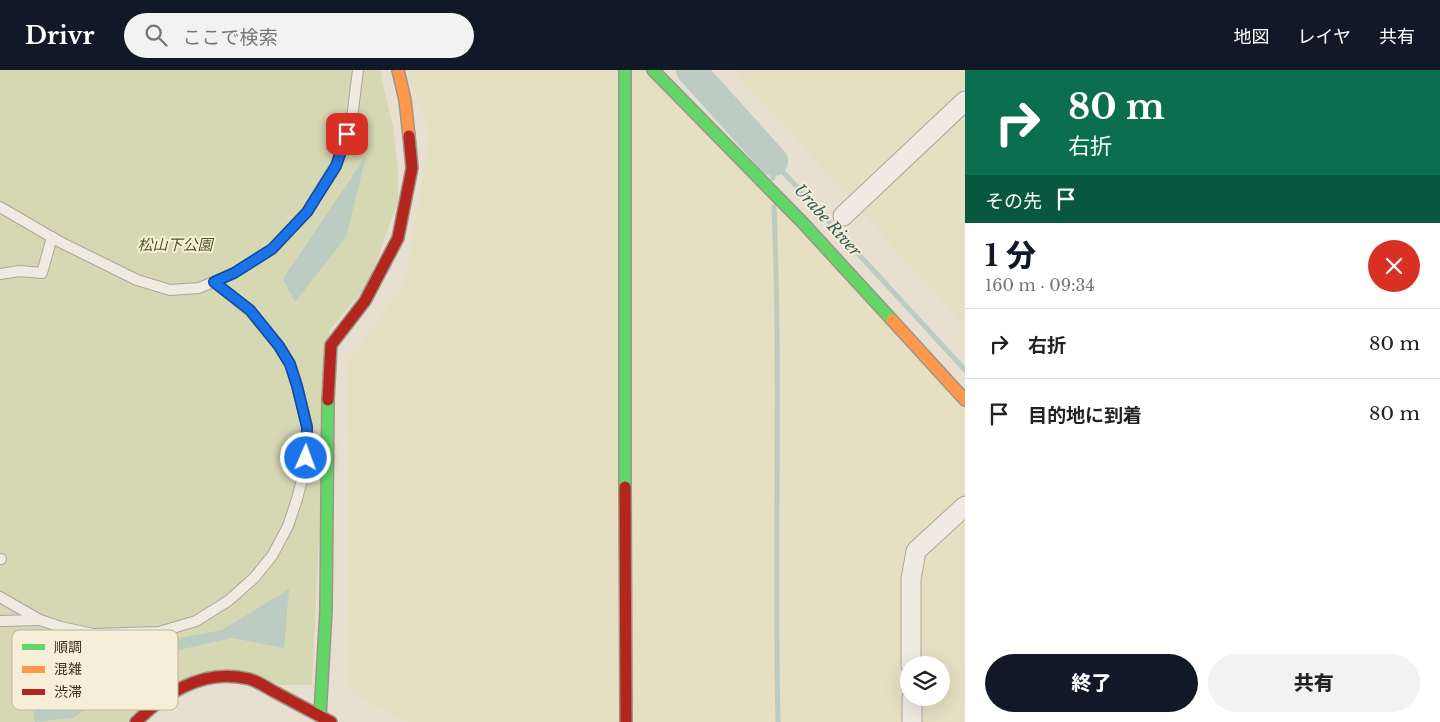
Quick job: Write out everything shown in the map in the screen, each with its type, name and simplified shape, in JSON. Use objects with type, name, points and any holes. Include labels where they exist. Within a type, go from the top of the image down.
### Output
[{"type":"street","points":[[320,716],[326,610],[327,411],[331,345],[365,301],[398,238],[412,168],[405,100],[398,70]]},
{"type":"street","points":[[626,70],[626,722]]},
{"type":"street","points":[[653,70],[803,223],[965,400]]},
{"type":"street","points":[[843,216],[965,101]]},
{"type":"street","points":[[912,656],[911,579],[916,551],[965,506]]},
{"type":"street","points":[[178,693],[194,681],[210,677],[230,676],[251,679],[331,722]]},
{"type":"street","points":[[912,706],[912,722]]},
{"type":"street","points":[[136,722],[147,715]]},
{"type":"lane","points":[[0,207],[52,237],[137,280],[170,290],[199,288],[234,273],[272,249],[307,212],[336,166],[352,118],[358,70]]},
{"type":"lane","points":[[0,274],[19,271],[42,273],[52,237]]},
{"type":"lane","points":[[166,630],[196,621],[228,601],[254,578],[272,556],[288,526],[305,468],[307,427],[290,364],[279,346],[250,310],[214,282]]},
{"type":"lane","points":[[0,597],[40,620],[75,630]]},
{"type":"lane","points":[[0,621],[40,620]]},
{"type":"shaded area","points":[[406,70],[650,70],[965,406],[965,722],[408,722],[350,692],[348,362],[405,283],[430,132]]},
{"type":"shaded area","points":[[734,70],[965,70],[965,326]]},
{"type":"shaded area","points":[[366,156],[346,237],[295,302],[283,279]]},
{"type":"shaded area","points":[[289,589],[284,648],[232,638],[178,650],[178,638],[222,630]]},
{"type":"shaded area","points":[[33,710],[84,710],[73,718],[35,722]]},
{"type":"green space","name":"松山下公園","points":[[0,70],[381,70],[393,126],[398,170],[398,202],[368,284],[329,331],[312,685],[280,685],[235,672],[178,698],[178,630],[12,630],[12,710],[153,710],[127,722],[0,722]]},
{"type":"waterway","name":"Urabe River","points":[[691,70],[773,161]]},
{"type":"waterway","points":[[773,161],[773,178]]},
{"type":"waterway","name":"Urabe River","points":[[773,161],[965,370]]},
{"type":"waterway","points":[[774,207],[777,335],[778,722]]},
{"type":"traffic: fast","points":[[625,70],[625,487]]},
{"type":"traffic: fast","points":[[653,70],[803,223],[892,320]]},
{"type":"traffic: fast","points":[[320,716],[326,610],[328,400]]},
{"type":"traffic: slow","points":[[398,70],[405,100],[409,136]]},
{"type":"traffic: slow","points":[[892,320],[965,400]]},
{"type":"traffic: jam","points":[[328,400],[331,345],[365,301],[398,238],[412,168],[409,136]]},
{"type":"traffic: jam","points":[[625,487],[626,722]]},
{"type":"traffic: jam","points":[[178,690],[202,680],[217,677],[233,676],[249,679],[331,722]]},
{"type":"traffic: jam","points":[[136,722],[149,710]]},
{"type":"route","points":[[306,458],[307,427],[290,364],[279,346],[250,310],[214,282],[234,273],[272,249],[307,212],[336,166],[347,134]]}]
